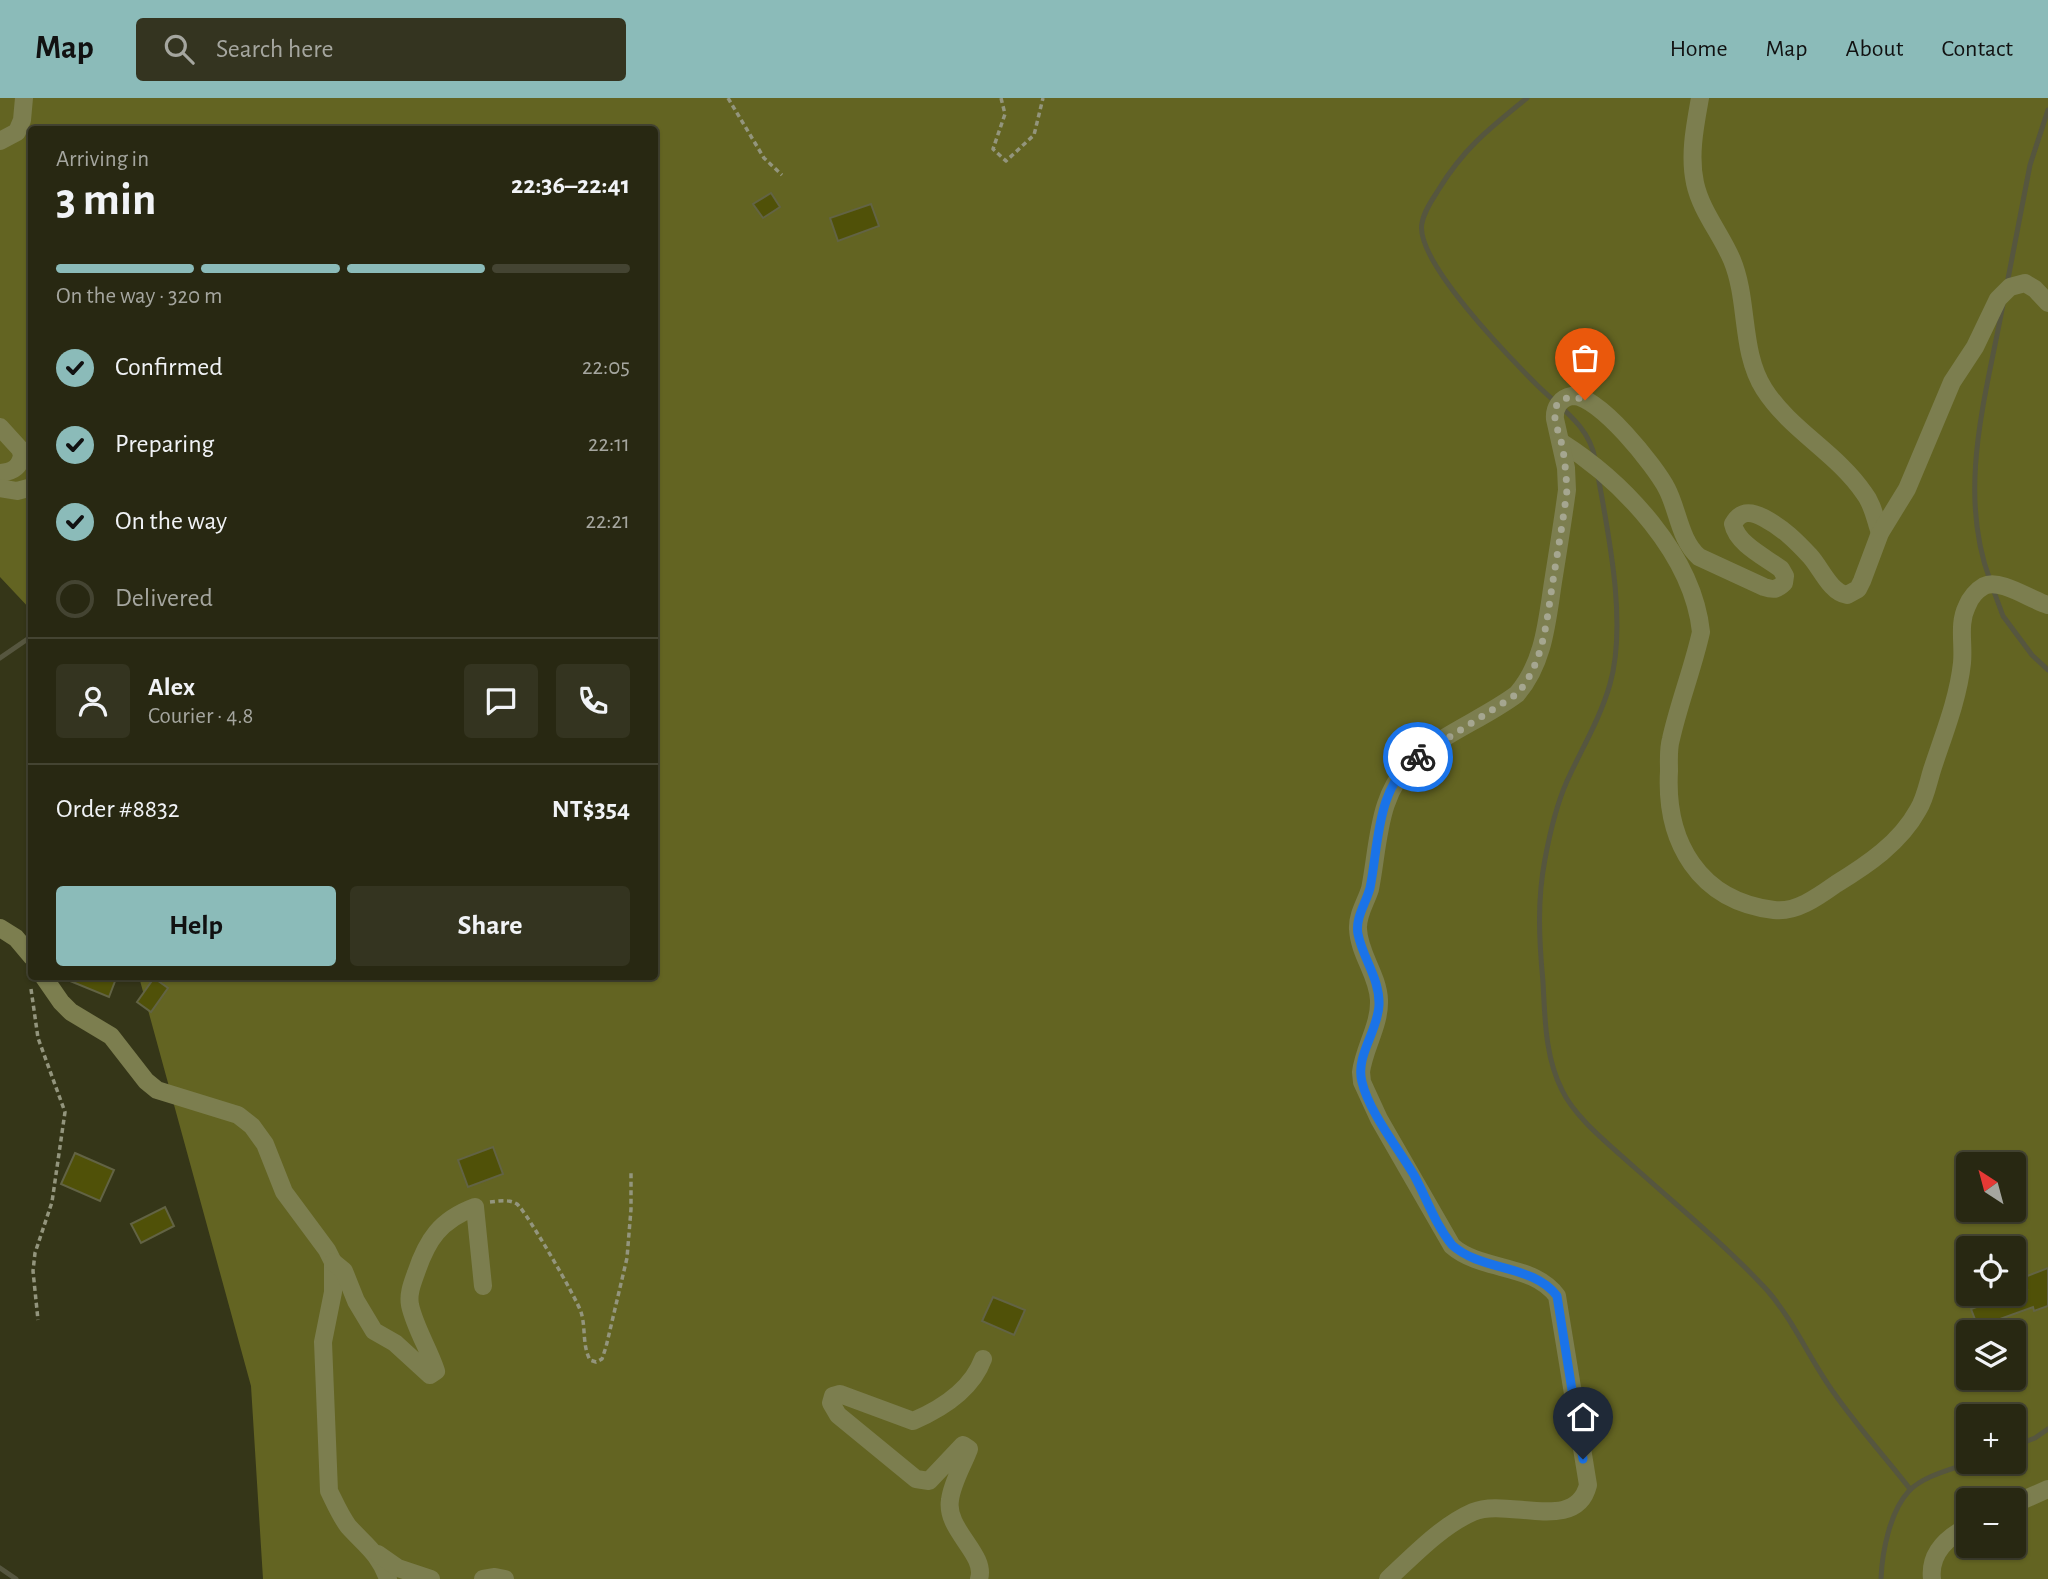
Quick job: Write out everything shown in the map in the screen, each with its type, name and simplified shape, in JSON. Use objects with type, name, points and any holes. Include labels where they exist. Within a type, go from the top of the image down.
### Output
[{"type":"street","points":[[0,141],[17,132],[22,120],[24,98]]},
{"type":"street","points":[[1700,98],[1692,164],[1696,186],[1732,261],[1742,293],[1754,370],[1765,390],[1787,416],[1864,492],[1880,533]]},
{"type":"street","points":[[1388,1579],[1434,1538],[1474,1511],[1490,1507],[1569,1510],[1585,1498],[1588,1485],[1557,1296],[1544,1282],[1480,1262],[1462,1254],[1452,1245],[1379,1119],[1362,1082],[1361,1072],[1379,1002],[1378,987],[1361,943],[1358,923],[1369,890],[1383,810],[1391,790],[1414,760],[1517,694],[1525,685],[1538,659],[1567,490],[1556,408],[1564,398],[1575,396],[1585,400],[1623,429],[1665,485],[1692,551],[1699,557],[1764,587],[1773,590],[1779,588],[1784,583],[1785,576],[1781,569],[1740,539],[1732,524],[1741,513],[1758,514],[1781,527],[1837,590],[1847,595],[1858,589],[1880,533],[1906,489],[1952,382],[1975,347],[2006,290],[2025,284],[2035,289],[2048,303]]},
{"type":"street","points":[[0,427],[20,449],[22,455],[10,472],[0,473]]},
{"type":"street","points":[[1562,442],[1624,490],[1666,544],[1685,575],[1700,617],[1702,632],[1670,741],[1668,791],[1672,825],[1682,850],[1701,876],[1725,894],[1755,908],[1783,911],[1812,900],[1860,869],[1906,828],[1919,809],[1949,719],[1962,664],[1962,623],[1967,605],[1977,591],[1991,584],[2048,605]]},
{"type":"street","points":[[0,488],[18,491],[28,488]]},
{"type":"street","points":[[0,928],[16,938],[28,952]]},
{"type":"street","points":[[37,980],[71,1012],[111,1036],[156,1090],[238,1115],[253,1126],[265,1144],[284,1192],[333,1262],[344,1271],[356,1301],[374,1331],[395,1343],[426,1374],[436,1371],[412,1312],[410,1291],[432,1236],[450,1220],[475,1207],[483,1286]]},
{"type":"street","points":[[333,1262],[333,1293],[323,1342],[325,1433],[330,1491],[349,1527],[375,1552],[398,1569],[431,1579]]},
{"type":"street","points":[[979,1579],[981,1574],[973,1552],[953,1524],[949,1501],[969,1449],[963,1445],[929,1480],[916,1479],[838,1415],[831,1403],[833,1395],[841,1394],[913,1421],[934,1412],[957,1395],[984,1360]]},
{"type":"street","points":[[2026,1499],[2048,1489]]},
{"type":"street","points":[[1932,1579],[1933,1558],[1943,1544],[1956,1535]]},
{"type":"street","points":[[375,1552],[388,1579]]},
{"type":"street","points":[[483,1579],[505,1579]]},
{"type":"path","points":[[728,98],[764,158],[782,175]]},
{"type":"path","points":[[1001,98],[1005,114],[993,149],[1006,161],[1034,135],[1044,98]]},
{"type":"path","points":[[37,980],[38,1038],[65,1112],[52,1202],[35,1253],[33,1271],[38,1320]]},
{"type":"path","points":[[475,1207],[504,1200],[517,1204],[576,1300],[584,1328],[586,1354],[590,1360],[596,1362],[602,1359],[606,1347],[627,1258],[631,1170]]},
{"type":"shaded area","points":[[0,98],[2048,98],[2048,1579],[263,1579],[251,1386],[140,980],[658,980],[658,126],[28,126],[28,607],[0,577]]},
{"type":"building","points":[[771,193],[780,207],[763,218],[753,204]]},
{"type":"building","points":[[871,204],[879,226],[838,241],[830,218]]},
{"type":"building","points":[[68,980],[115,980],[109,997]]},
{"type":"building","points":[[153,980],[168,988],[151,1012],[137,1002]]},
{"type":"building","points":[[493,1147],[503,1174],[468,1187],[458,1160]]},
{"type":"building","points":[[75,1153],[114,1170],[100,1201],[61,1184]]},
{"type":"building","points":[[165,1207],[174,1226],[141,1243],[131,1224]]},
{"type":"building","points":[[2048,1268],[2048,1306],[2034,1311],[2033,1307],[1997,1320],[1975,1320],[1971,1309],[1979,1306],[2026,1306],[2026,1276]]},
{"type":"building","points":[[993,1297],[1025,1310],[1014,1335],[982,1321]]},
{"type":"waterway","points":[[1527,98],[1478,139],[1448,175],[1425,214],[1422,223],[1424,239],[1433,260],[1466,308],[1524,372],[1580,427],[1587,436],[1595,459]]},
{"type":"waterway","points":[[2007,284],[2030,165],[2048,110]]},
{"type":"waterway","points":[[1990,580],[1980,546],[1975,511],[1975,477],[1983,407],[2003,304]]},
{"type":"waterway","points":[[1598,476],[1614,580],[1617,635],[1615,660],[1606,697],[1560,800],[1542,875],[1540,951],[1545,1023],[1556,1077],[1568,1100],[1584,1121],[1719,1242],[1767,1290],[1834,1393],[1910,1489]]},
{"type":"waterway","points":[[1993,589],[2003,616],[2032,655],[2048,670]]},
{"type":"waterway","points":[[0,658],[28,639]]},
{"type":"waterway","points":[[2026,1441],[2048,1429]]},
{"type":"waterway","points":[[1881,1579],[1888,1532],[1902,1499],[1915,1485],[1956,1468]]},
{"type":"waterway","points":[[0,1568],[16,1579]]},
{"type":"way so far","points":[[1418,757],[1517,694],[1525,685],[1538,659],[1567,490],[1562,442],[1555,412],[1558,403],[1564,398],[1575,396],[1585,400]]},
{"type":"route","points":[[1418,757],[1401,774],[1383,810],[1369,890],[1358,923],[1361,943],[1378,987],[1379,1002],[1378,1014],[1362,1063],[1362,1082],[1379,1119],[1452,1245],[1462,1254],[1480,1262],[1544,1282],[1557,1296],[1583,1459]]}]
